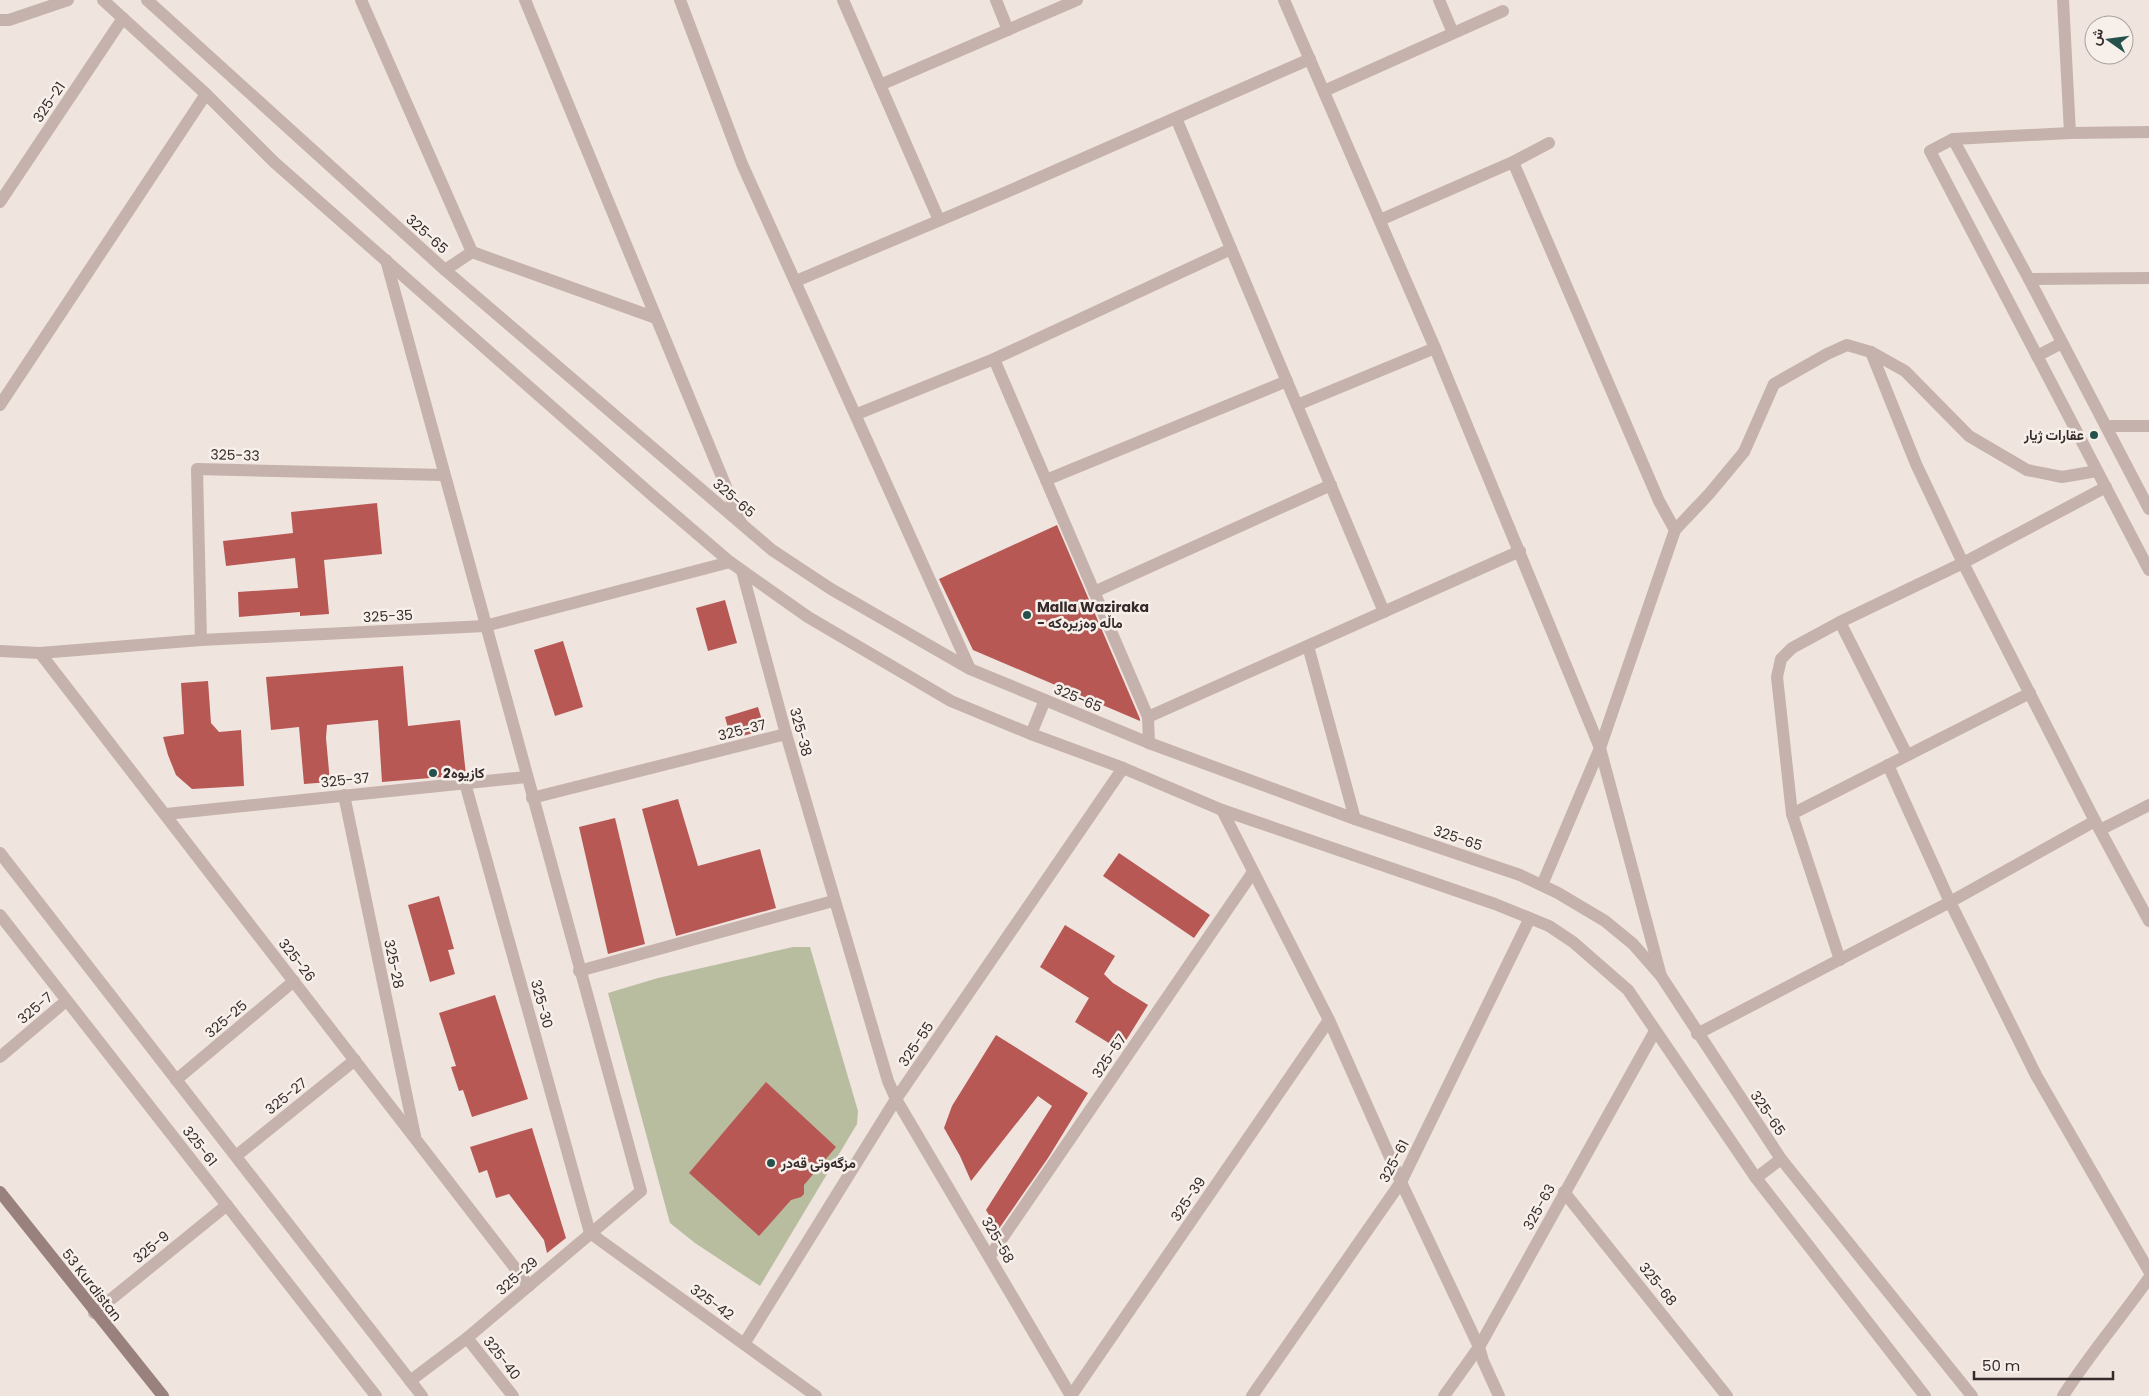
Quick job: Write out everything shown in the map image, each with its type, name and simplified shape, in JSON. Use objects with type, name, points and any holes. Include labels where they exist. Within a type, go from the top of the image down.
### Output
[{"type":"main road","name":"53 Kurdistan","points":[[0,1192],[163,1396]]},
{"type":"street","points":[[0,20],[9,20],[68,0]]},
{"type":"street","points":[[103,0],[206,94],[274,162],[730,562],[808,618],[892,668],[951,700],[1031,734],[1123,768],[1222,810],[1486,901],[1529,920],[1549,926],[1573,942],[1628,990],[1756,1178],[1925,1396]]},
{"type":"street","name":"325-65","points":[[147,0],[445,270],[772,550],[803,572],[970,669],[1149,743],[1355,819],[1511,872],[1570,899],[1605,921],[1633,944],[1661,976],[1697,1034],[1781,1159],[1972,1396]]},
{"type":"street","points":[[362,0],[472,252],[656,318]]},
{"type":"street","points":[[525,0],[741,523]]},
{"type":"street","points":[[680,0],[742,164],[970,669]]},
{"type":"street","points":[[843,0],[939,220]]},
{"type":"street","points":[[996,0],[1008,30]]},
{"type":"street","points":[[880,85],[1077,0]]},
{"type":"street","points":[[1284,0],[1435,348],[1600,748],[1661,976]]},
{"type":"street","points":[[1439,0],[1453,33]]},
{"type":"street","points":[[2063,0],[2070,133]]},
{"type":"street","points":[[1324,91],[1503,11]]},
{"type":"street","name":"325-21","points":[[2,193],[124,18]]},
{"type":"street","points":[[796,281],[1310,59]]},
{"type":"street","points":[[0,403],[206,94]]},
{"type":"street","points":[[1176,118],[1384,612]]},
{"type":"street","points":[[2149,132],[2070,133],[1953,140],[1930,151],[2149,570]]},
{"type":"street","points":[[1953,140],[2029,279],[2149,509]]},
{"type":"street","points":[[1380,220],[1513,162],[1549,143]]},
{"type":"street","points":[[1513,162],[1659,501],[1675,530]]},
{"type":"street","points":[[856,414],[994,359],[1231,248]]},
{"type":"street","points":[[445,270],[472,252]]},
{"type":"street","points":[[386,260],[579,971],[834,901]]},
{"type":"street","points":[[2029,279],[2149,278]]},
{"type":"street","points":[[2037,356],[2062,343]]},
{"type":"street","points":[[1542,885],[1600,748],[1675,530],[1709,494],[1744,452],[1774,384],[1827,354],[1847,346],[1871,352],[1905,371],[1969,436],[2027,470],[2062,477],[2097,471]]},
{"type":"street","points":[[1297,405],[1435,348]]},
{"type":"street","points":[[1871,352],[1916,464],[1963,563],[2097,826],[2148,916]]},
{"type":"street","points":[[994,359],[1148,717],[1149,743]]},
{"type":"street","points":[[1046,480],[1287,381]]},
{"type":"street","points":[[2106,426],[2149,426]]},
{"type":"street","name":"325-33","points":[[201,640],[197,469],[444,475]]},
{"type":"street","points":[[1094,592],[1330,485]]},
{"type":"street","points":[[1840,960],[1792,814],[1777,677],[1781,659],[1792,648],[1840,622],[1963,563],[2106,487]]},
{"type":"street","points":[[1148,717],[1520,551]]},
{"type":"street","name":"325-35","points":[[0,651],[40,653],[201,640],[485,626],[730,562]]},
{"type":"street","name":"325-38","points":[[742,570],[786,734],[834,901],[888,1081],[896,1099]]},
{"type":"street","points":[[1840,622],[1907,755]]},
{"type":"street","points":[[1308,646],[1355,819]]},
{"type":"street","name":"325-26","points":[[40,653],[528,1286]]},
{"type":"street","points":[[1792,814],[2030,693]]},
{"type":"street","points":[[1031,734],[1045,700]]},
{"type":"street","name":"325-37","points":[[532,798],[786,734]]},
{"type":"street","points":[[1888,765],[1950,902],[2036,1074],[2149,1271]]},
{"type":"street","name":"325-55","points":[[744,1344],[896,1099],[1123,768]]},
{"type":"street","name":"325-37","points":[[166,814],[526,777]]},
{"type":"street","name":"325-30","points":[[465,783],[590,1233]]},
{"type":"street","name":"325-28","points":[[344,795],[416,1139]]},
{"type":"street","points":[[1697,1034],[2097,826],[2149,805]]},
{"type":"street","points":[[1222,810],[1329,1020],[1479,1347],[1483,1361],[1499,1396]]},
{"type":"street","points":[[0,853],[422,1396]]},
{"type":"street","name":"325-57","points":[[990,1256],[1253,872]]},
{"type":"street","name":"325-61","points":[[0,915],[376,1396]]},
{"type":"street","name":"325-61","points":[[1252,1396],[1402,1182],[1529,920]]},
{"type":"street","name":"325-29","points":[[410,1381],[467,1338],[641,1191],[579,971]]},
{"type":"street","name":"325-25","points":[[176,1080],[294,981]]},
{"type":"street","name":"325-7","points":[[0,1057],[66,1001]]},
{"type":"street","name":"325-39","points":[[1071,1396],[1329,1020]]},
{"type":"street","name":"325-63","points":[[1444,1396],[1479,1347],[1655,1031]]},
{"type":"street","name":"325-27","points":[[236,1156],[355,1060]]},
{"type":"street","name":"325-58","points":[[896,1099],[1071,1396]]},
{"type":"street","points":[[1756,1178],[1781,1159]]},
{"type":"street","name":"325-68","points":[[1564,1192],[1728,1396]]},
{"type":"street","name":"325-9","points":[[94,1312],[227,1204]]},
{"type":"street","name":"325-42","points":[[590,1233],[816,1396]]},
{"type":"street","points":[[2063,1396],[2085,1361],[2123,1315],[2149,1278]]},
{"type":"street","name":"325-40","points":[[467,1338],[512,1396]]},
{"type":"green space","points":[[793,947],[810,947],[858,1111],[857,1124],[760,1286],[695,1243],[670,1223],[608,993],[658,978]]},
{"type":"building","points":[[377,503],[382,554],[324,560],[329,614],[300,616],[300,612],[239,617],[238,592],[298,588],[295,558],[226,566],[223,541],[293,533],[291,512]]},
{"type":"building","name":"Malla Waziraka - ماڵە وەزیرەکە","points":[[1057,525],[1140,721],[973,650],[939,579]]},
{"type":"building","points":[[725,600],[737,643],[708,651],[696,608]]},
{"type":"building","points":[[563,641],[583,707],[555,716],[534,650]]},
{"type":"building","points":[[403,666],[408,726],[460,720],[466,775],[382,782],[378,720],[327,725],[326,738],[330,782],[304,784],[299,727],[271,730],[266,677]]},
{"type":"building","points":[[208,681],[211,723],[219,732],[241,730],[244,786],[192,789],[176,775],[168,755],[163,737],[184,734],[181,683]]},
{"type":"building","points":[[758,707],[765,730],[731,739],[725,717]]},
{"type":"building","points":[[678,799],[698,866],[760,849],[776,908],[676,936],[642,809]]},
{"type":"building","points":[[615,818],[645,944],[608,954],[579,827]]},
{"type":"building","points":[[1119,853],[1210,915],[1194,938],[1103,876]]},
{"type":"building","points":[[439,896],[454,949],[448,950],[455,974],[430,982],[408,905]]},
{"type":"building","points":[[1065,925],[1115,956],[1104,974],[1113,983],[1148,1005],[1120,1050],[1075,1022],[1089,998],[1040,967]]},
{"type":"building","points":[[495,995],[528,1099],[472,1117],[463,1090],[459,1091],[451,1067],[456,1066],[439,1013]]},
{"type":"building","points":[[996,1035],[1088,1093],[1048,1158],[998,1230],[986,1210],[1052,1106],[1038,1096],[971,1181],[960,1156],[944,1128],[952,1106]]},
{"type":"building","points":[[766,1082],[836,1147],[804,1185],[804,1194],[791,1200],[759,1236],[689,1173]]},
{"type":"building","points":[[532,1128],[566,1238],[547,1253],[544,1240],[509,1194],[496,1198],[487,1170],[479,1173],[470,1147]]},
{"type":"place","name":"عقارات ژیار","points":[[2094,435]]},
{"type":"place","name":"Malla Waziraka - ماڵە وەزیرەکە","points":[[1027,615]]},
{"type":"place","name":"كازيوه2","points":[[433,773]]},
{"type":"place","name":"مزگەوتی قەدر","points":[[771,1163]]}]
